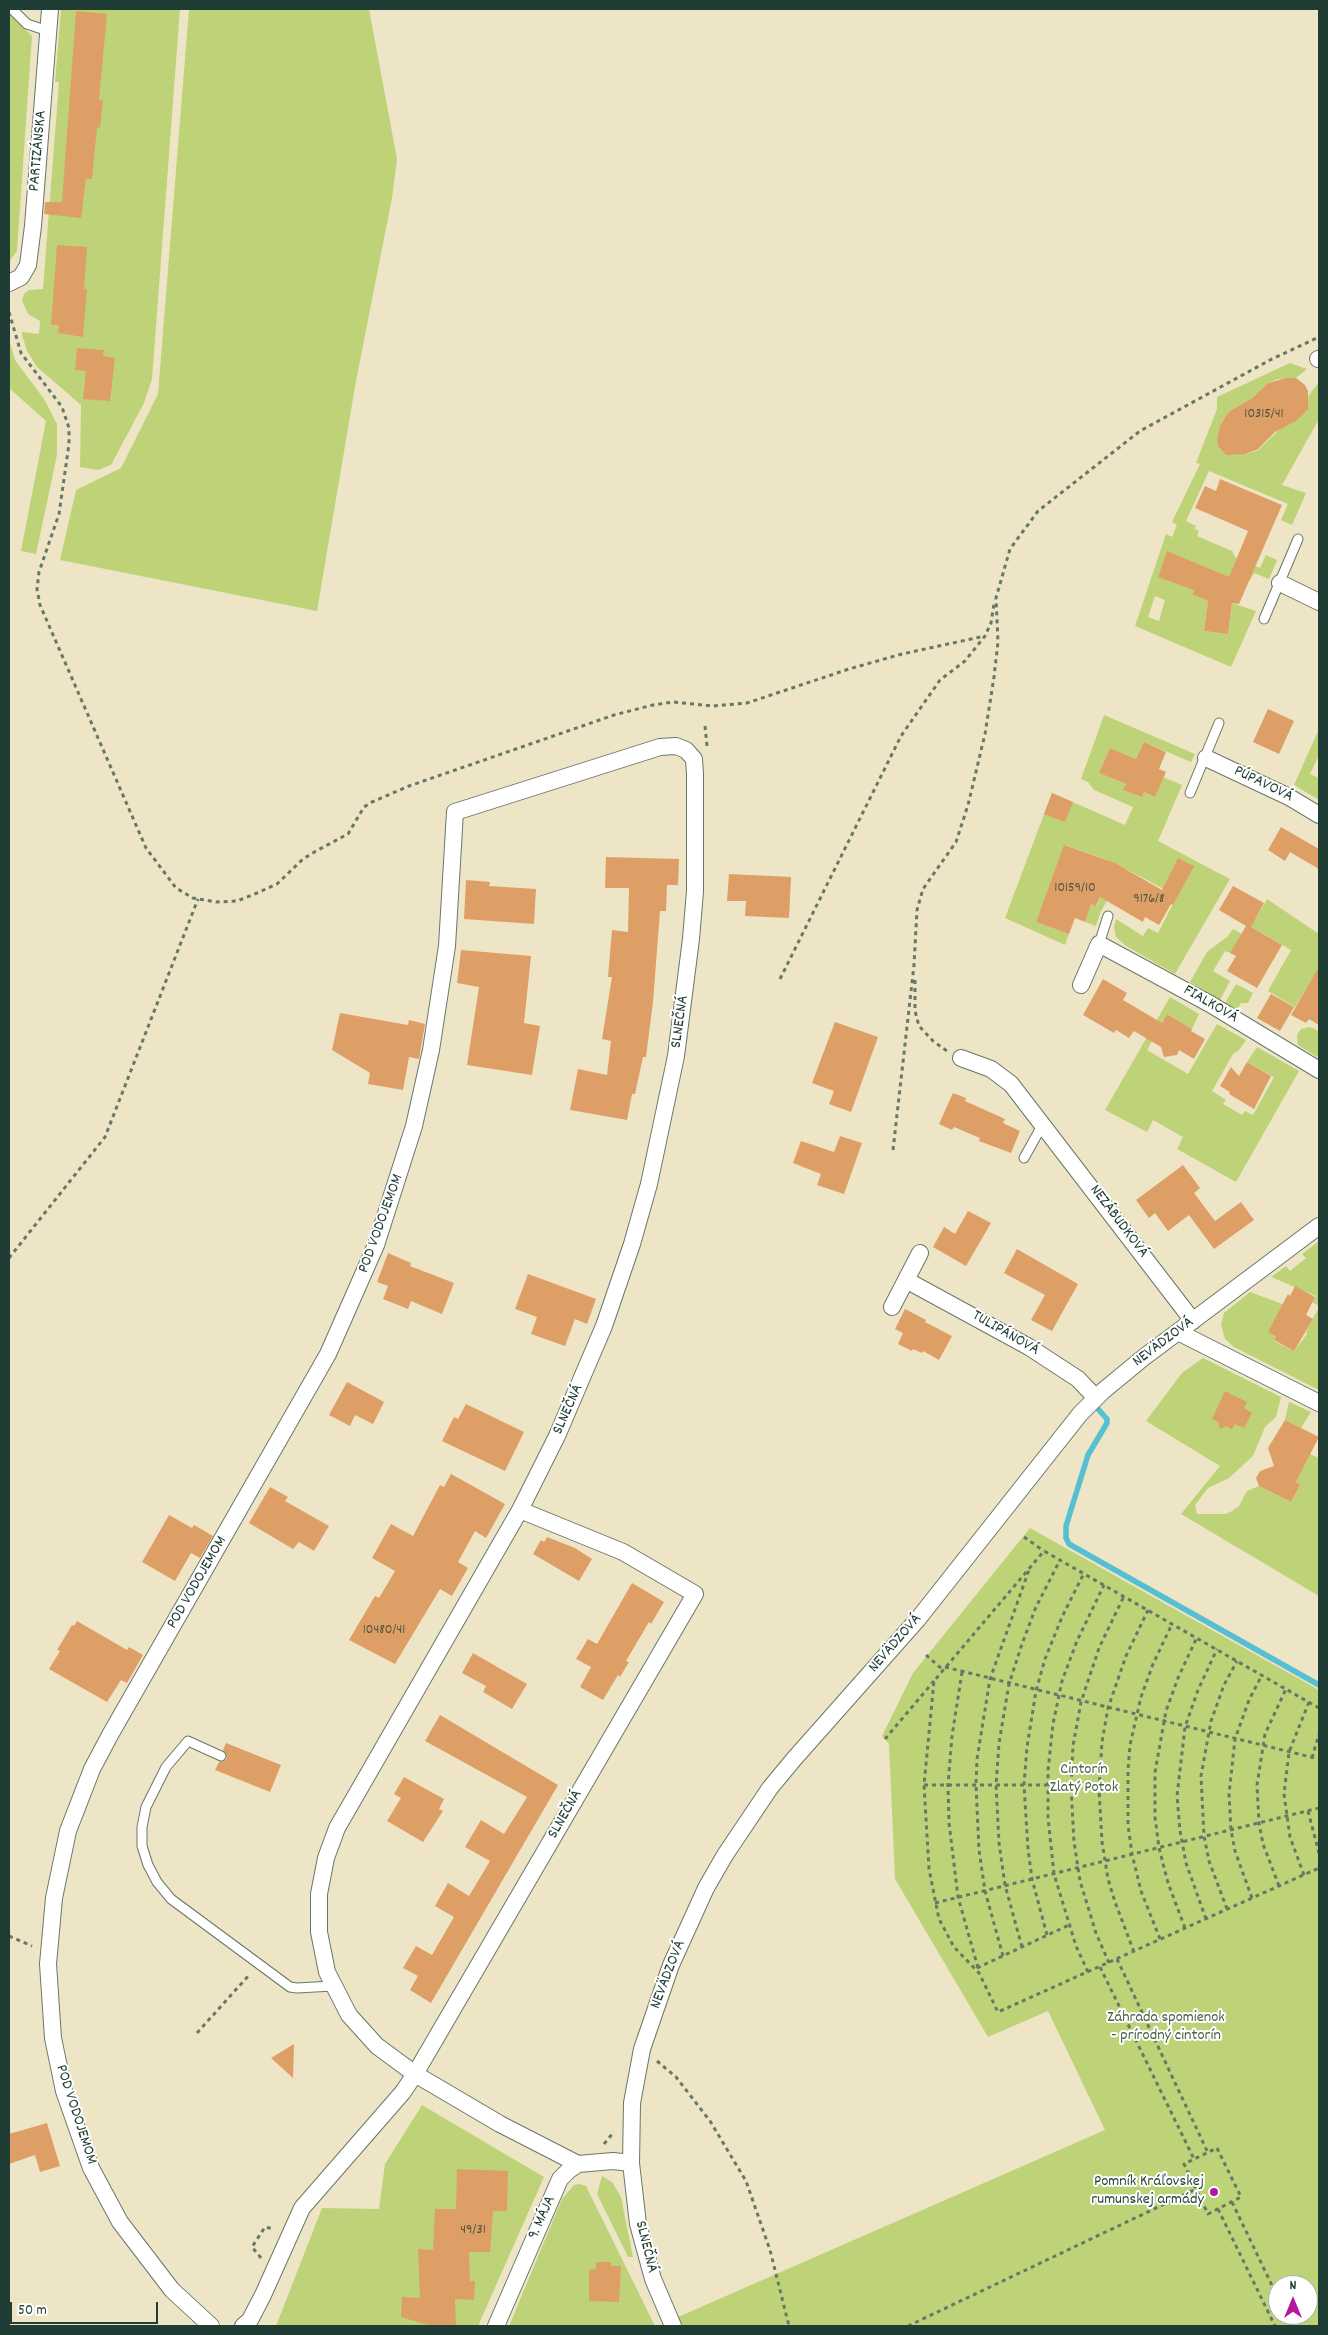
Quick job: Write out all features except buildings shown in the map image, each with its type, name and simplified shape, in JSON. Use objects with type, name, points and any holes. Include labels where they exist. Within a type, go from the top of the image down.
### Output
[{"type":"street","name":"PARTIZÁNSKA","points":[[9,283],[21,277],[28,265],[50,9]]},
{"type":"street","points":[[1280,583],[1319,602]]},
{"type":"street","name":"SLNEČNÁ","points":[[455,812],[660,747],[676,746],[686,750],[694,760],[695,862],[691,939],[676,1056],[649,1184],[604,1326],[557,1436],[520,1510],[357,1790],[331,1843],[322,1875],[318,1914],[321,1950],[333,1986],[349,2015],[377,2046],[415,2074],[516,2133],[578,2164]]},
{"type":"street","name":"PÚPAVOVÁ","points":[[1206,758],[1289,797],[1319,815]]},
{"type":"street","name":"POD VODOJEMOM","points":[[211,2326],[172,2290],[120,2222],[91,2168],[76,2131],[58,2066],[49,2003],[48,1954],[59,1868],[68,1831],[92,1769],[302,1403],[345,1319],[379,1237],[414,1126],[433,1041],[447,946],[455,812]]},
{"type":"street","points":[[1082,985],[1100,944]]},
{"type":"street","name":"FIALKOVÁ","points":[[1100,944],[1210,1004],[1319,1070]]},
{"type":"street","name":"NEZÁBUDKOVÁ","points":[[961,1058],[991,1069],[1011,1084],[1193,1321]]},
{"type":"street","name":"NEVÄDZOVÁ","points":[[631,2163],[632,2103],[642,2049],[671,1965],[706,1888],[725,1855],[770,1788],[918,1619],[1058,1440],[1096,1398],[1178,1332],[1319,1226]]},
{"type":"street","points":[[892,1307],[920,1253]]},
{"type":"street","name":"TULIPÁNOVÁ","points":[[906,1280],[1029,1347],[1078,1379],[1096,1398]]},
{"type":"street","points":[[1178,1332],[1319,1403]]},
{"type":"street","name":"SLNEČNÁ","points":[[415,2074],[695,1594],[623,1552],[520,1510]]},
{"type":"street","points":[[243,2326],[250,2320],[263,2295],[302,2208],[403,2092],[415,2074]]},
{"type":"street","points":[[578,2164],[613,2161],[631,2163]]},
{"type":"street","name":"SLNEČNÁ","points":[[631,2163],[640,2233],[653,2280],[673,2326]]},
{"type":"street","name":"9. MÁJA","points":[[496,2326],[560,2179],[578,2164]]},
{"type":"lane","points":[[12,9],[27,24],[48,31]]},
{"type":"lane","points":[[1264,619],[1298,539]]},
{"type":"lane","points":[[1190,794],[1219,724]]},
{"type":"lane","points":[[1100,944],[1108,916]]},
{"type":"lane","points":[[1024,1158],[1043,1124]]},
{"type":"lane","points":[[221,1756],[188,1741],[166,1767],[146,1807],[142,1827],[142,1846],[148,1865],[157,1882],[171,1898],[258,1964],[292,1987],[333,1986]]},
{"type":"path","points":[[9,312],[21,353],[62,407],[69,428],[69,444],[59,514],[38,572],[37,589],[40,606],[146,848],[176,888],[198,899],[216,902],[237,901],[257,894],[277,884],[303,859],[348,834],[364,807],[372,802],[409,786],[614,715],[653,704],[673,702],[713,706],[747,702],[902,654],[985,636]]},
{"type":"path","points":[[780,979],[901,736],[940,680],[965,661],[985,636],[991,623],[1010,549],[1038,511],[1140,430],[1270,360],[1319,337]]},
{"type":"path","points":[[961,1058],[933,1041],[919,1026],[915,1010],[914,936],[917,910],[921,896],[938,866],[956,842],[968,805],[984,734],[994,677],[998,642],[996,598]]},
{"type":"path","points":[[705,726],[707,751]]},
{"type":"path","points":[[9,1258],[105,1137],[198,899]]},
{"type":"path","points":[[893,1150],[914,965]]},
{"type":"path","points":[[1024,1537],[1044,1551],[1319,1708]]},
{"type":"path","points":[[885,1739],[1044,1551]]},
{"type":"path","points":[[1022,1947],[1005,1886],[999,1843],[996,1785],[999,1743],[1010,1684],[1033,1616],[1060,1560]]},
{"type":"path","points":[[1003,1956],[985,1891],[979,1850],[976,1785],[980,1732],[990,1679],[1030,1567]]},
{"type":"path","points":[[1047,1935],[1032,1879],[1025,1821],[1024,1785],[1027,1747],[1036,1691],[1062,1617],[1084,1573]]},
{"type":"path","points":[[1088,1972],[1069,1925],[1054,1874],[1048,1818],[1047,1785],[1050,1748],[1058,1696],[1077,1641],[1104,1585]]},
{"type":"path","points":[[1109,1963],[1096,1933],[1077,1868],[1072,1821],[1071,1787],[1073,1746],[1081,1702],[1099,1648],[1124,1596]]},
{"type":"path","points":[[1134,1952],[1115,1902],[1104,1861],[1099,1815],[1099,1789],[1102,1742],[1108,1708],[1126,1656],[1148,1610]]},
{"type":"path","points":[[1160,1939],[1141,1891],[1132,1854],[1127,1799],[1130,1745],[1136,1715],[1153,1664],[1172,1624]]},
{"type":"path","points":[[1185,1928],[1168,1883],[1159,1848],[1154,1796],[1156,1764],[1163,1722],[1178,1678],[1197,1637]]},
{"type":"path","points":[[1206,1918],[1191,1879],[1181,1842],[1177,1796],[1185,1727],[1198,1690],[1217,1649]]},
{"type":"path","points":[[926,1655],[944,1668],[1319,1760]]},
{"type":"path","points":[[1227,1909],[1209,1861],[1204,1836],[1201,1776],[1208,1733],[1224,1685],[1237,1660]]},
{"type":"path","points":[[962,1672],[952,1736],[948,1785],[950,1832],[958,1897],[977,1968],[998,2012],[1319,1868]]},
{"type":"path","points":[[1252,1898],[1235,1851],[1231,1830],[1229,1794],[1235,1739],[1248,1700],[1262,1675]]},
{"type":"path","points":[[934,1681],[924,1785],[928,1869],[939,1919],[954,1947],[977,1968]]},
{"type":"path","points":[[1279,1886],[1269,1864],[1259,1823],[1257,1785],[1262,1746],[1270,1723],[1286,1689]]},
{"type":"path","points":[[1304,1875],[1296,1859],[1285,1816],[1284,1787],[1289,1752],[1309,1702]]},
{"type":"path","points":[[1312,1758],[1319,1734]]},
{"type":"path","points":[[924,1785],[1047,1785]]},
{"type":"path","points":[[935,1903],[1319,1808]]},
{"type":"path","points":[[1308,1811],[1319,1853]]},
{"type":"path","points":[[977,1968],[1069,1925]]},
{"type":"path","points":[[9,1936],[48,1954]]},
{"type":"path","points":[[1117,1959],[1208,2153]]},
{"type":"path","points":[[197,2033],[258,1964]]},
{"type":"path","points":[[1100,1967],[1194,2159]]},
{"type":"path","points":[[655,2059],[676,2077],[704,2114],[746,2181],[770,2250],[789,2326]]},
{"type":"path","points":[[602,2145],[612,2135],[615,2126]]},
{"type":"path","points":[[1218,2148],[1241,2197],[1208,2214],[1184,2164],[1194,2159],[1218,2148]]},
{"type":"path","points":[[908,2326],[1196,2189]]},
{"type":"path","points":[[1232,2202],[1268,2277]]},
{"type":"path","points":[[1218,2208],[1275,2326]]},
{"type":"path","points":[[257,2237],[252,2247],[264,2262]]},
{"type":"green space","points":[[180,9],[152,379],[144,403],[111,465],[98,470],[80,467],[81,405],[37,367],[27,351],[22,335],[22,332],[39,334],[40,321],[28,314],[22,301],[24,294],[29,290],[43,289],[59,82],[55,82],[61,10]]},
{"type":"green space","points":[[189,9],[369,9],[397,159],[392,198],[356,381],[317,611],[60,560],[76,490],[121,468],[158,394]]},
{"type":"green space","points":[[9,13],[32,36],[17,251],[9,262]]},
{"type":"green space","points":[[9,339],[15,360],[44,399],[57,424],[57,455],[36,554],[21,551],[46,421],[9,388]]},
{"type":"green space","points":[[1290,363],[1307,369],[1296,378],[1278,379],[1268,383],[1252,398],[1230,411],[1222,422],[1217,438],[1220,448],[1229,454],[1245,454],[1258,450],[1307,403],[1309,395],[1319,382],[1319,419],[1282,485],[1306,493],[1292,525],[1281,520],[1288,504],[1209,471],[1186,521],[1196,526],[1195,529],[1199,531],[1197,536],[1232,551],[1235,557],[1260,568],[1266,555],[1277,560],[1269,579],[1254,573],[1247,585],[1203,567],[1192,594],[1208,601],[1204,631],[1228,634],[1232,603],[1256,611],[1231,667],[1135,626],[1166,534],[1172,537],[1177,525],[1172,522],[1200,464],[1196,463],[1217,409],[1217,397]],"holes":[[[1155,596],[1165,600],[1159,621],[1148,617]]]},
{"type":"green space","points":[[1104,715],[1195,754],[1191,762],[1144,742],[1136,759],[1110,748],[1099,773],[1126,784],[1124,790],[1141,797],[1144,792],[1155,797],[1163,777],[1182,785],[1158,841],[1230,879],[1175,974],[1126,946],[1116,937],[1114,927],[1116,919],[1143,936],[1148,928],[1158,933],[1177,896],[1126,869],[1101,911],[1096,926],[1085,922],[1091,904],[1097,906],[1108,875],[1107,860],[1065,845],[1036,922],[1069,934],[1065,945],[1005,918],[1052,793],[1125,825],[1133,807],[1094,790],[1088,782],[1081,779]]},
{"type":"green space","points":[[1319,729],[1319,755],[1310,774],[1319,778],[1319,800],[1294,785]]},
{"type":"green space","points":[[1267,899],[1319,934],[1319,981],[1312,980],[1295,1007],[1268,991],[1291,950],[1244,923],[1256,918]]},
{"type":"green space","points":[[1233,929],[1242,934],[1231,953],[1225,951],[1213,971],[1230,981],[1220,1000],[1190,982],[1207,952],[1228,936]]},
{"type":"green space","points":[[1236,984],[1253,993],[1248,1003],[1241,1003],[1237,1010],[1225,1003]]},
{"type":"green space","points":[[1170,997],[1199,1014],[1192,1029],[1167,1014],[1147,1050],[1188,1074],[1217,1024],[1246,1040],[1239,1050],[1233,1054],[1212,1091],[1226,1100],[1223,1104],[1242,1115],[1245,1111],[1253,1115],[1274,1077],[1247,1062],[1257,1047],[1299,1071],[1236,1182],[1177,1149],[1183,1137],[1153,1120],[1147,1132],[1105,1110]]},
{"type":"green space","points":[[1310,1027],[1319,1031],[1319,1058],[1298,1045],[1297,1035],[1301,1029]]},
{"type":"green space","points":[[1319,1241],[1319,1306],[1312,1302],[1316,1296],[1271,1277],[1286,1266],[1290,1271],[1306,1258],[1302,1254]]},
{"type":"green space","points":[[1250,1292],[1285,1305],[1274,1341],[1294,1351],[1307,1334],[1306,1332],[1319,1307],[1319,1390],[1234,1347],[1225,1339],[1221,1325],[1224,1313]]},
{"type":"green space","points":[[1203,1358],[1281,1397],[1276,1417],[1265,1427],[1253,1456],[1229,1478],[1208,1488],[1195,1505],[1197,1514],[1226,1514],[1239,1506],[1247,1491],[1259,1486],[1291,1502],[1300,1485],[1296,1482],[1310,1454],[1319,1458],[1319,1596],[1181,1514],[1220,1466],[1146,1421],[1182,1373]]},
{"type":"green space","points":[[1289,1402],[1311,1412],[1301,1428],[1285,1420]]},
{"type":"green space","points":[[1030,1528],[1319,1690],[1319,2326],[683,2326],[678,2317],[1105,2130],[1048,2011],[988,2037],[895,1879],[889,1744],[882,1736],[913,1673]]},
{"type":"green space","points":[[422,2105],[544,2177],[478,2326],[276,2326],[322,2208],[379,2209],[385,2164]]},
{"type":"green space","points":[[602,2176],[612,2182],[621,2197],[633,2257],[628,2257],[597,2194]]},
{"type":"green space","points":[[574,2185],[586,2186],[655,2326],[509,2326],[562,2199]]},
{"type":"waterway","points":[[1098,1409],[1107,1419],[1107,1423],[1088,1455],[1066,1526],[1066,1538],[1069,1544],[1319,1685]]},
{"type":"place","name":"Pomník Kráľovskej rumunskej armády","points":[[1214,2192]]},
{"type":"park label","name":"Cintorín Zlatý Potok","points":[[1084,1780]]},
{"type":"park label","name":"Záhrada spomienok - prírodný cintorín","points":[[1166,2028]]}]
